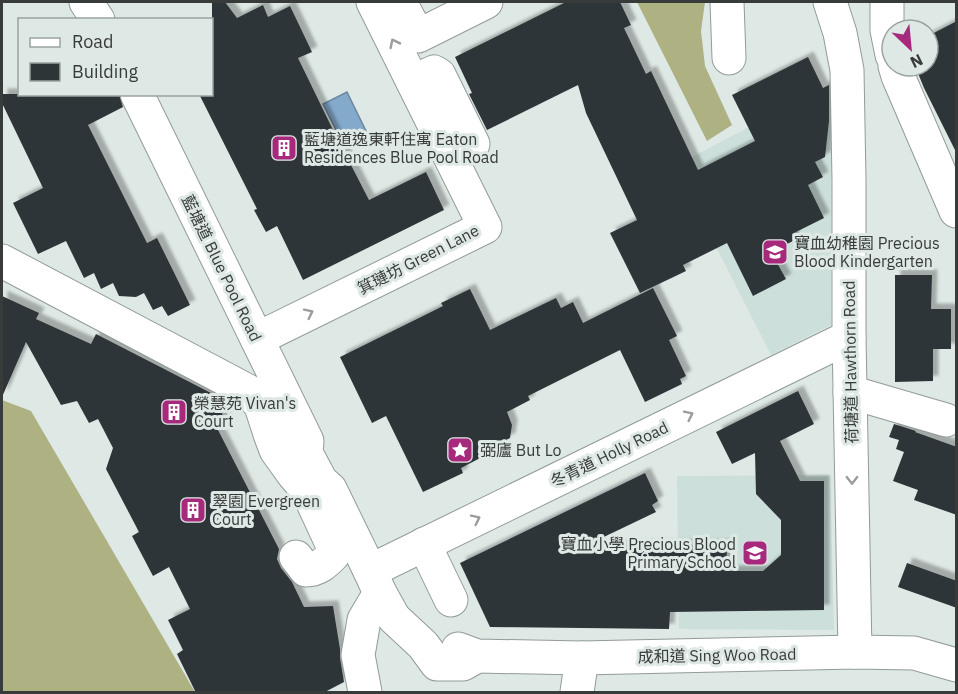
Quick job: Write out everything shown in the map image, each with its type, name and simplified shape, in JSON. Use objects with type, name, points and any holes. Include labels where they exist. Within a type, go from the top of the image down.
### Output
[{"type":"street","points":[[86,2],[97,18]]},
{"type":"street","name":"箕璉坊 Green Lane","points":[[256,339],[415,252],[485,227],[430,133],[413,82],[373,2]]},
{"type":"street","points":[[400,2],[418,36],[486,2]]},
{"type":"street","points":[[727,2],[729,58]]},
{"type":"street","name":"荷塘道 Hawthorn Road","points":[[830,2],[840,33],[847,70],[855,652]]},
{"type":"street","points":[[887,2],[887,18]]},
{"type":"street","points":[[413,82],[434,72],[440,75],[473,144]]},
{"type":"street","points":[[899,78],[948,167],[957,211]]},
{"type":"street","name":"藍塘道 Blue Pool Road","points":[[138,96],[256,339],[273,401],[307,441],[306,453],[321,481],[330,489],[375,582]]},
{"type":"street","points":[[2,261],[250,392],[273,401],[276,450],[307,490],[333,546],[333,555],[324,564],[312,570],[306,570],[296,556]]},
{"type":"street","name":"冬青道 Holly Road","points":[[375,582],[424,544],[849,337]]},
{"type":"street","points":[[850,392],[946,420]]},
{"type":"street","points":[[424,544],[451,600]]},
{"type":"street","points":[[365,693],[358,655],[364,620],[375,582]]},
{"type":"street","name":"成和道 Sing Woo Road","points":[[375,582],[394,618],[423,645],[437,664],[463,664],[477,656],[582,658],[855,652],[914,653],[957,665]]},
{"type":"street","points":[[577,693],[582,658]]},
{"type":"shaded area","name":"寶血幼稚園 Precious Blood Kindergarten","points":[[832,83],[831,325],[771,355],[675,166]]},
{"type":"shaded area","name":"寶血小學 Precious Blood Primary School","points":[[830,475],[834,630],[679,629],[677,476]]},
{"type":"green space","points":[[637,2],[705,2],[701,31],[705,66],[732,125],[707,141]]},
{"type":"green space","points":[[2,400],[31,411],[195,692],[2,692]]},
{"type":"water","points":[[347,92],[366,135],[361,138],[349,136],[341,140],[323,104]]},
{"type":"building","points":[[212,2],[225,2],[237,18],[263,5],[268,17],[290,6],[312,52],[298,58],[369,200],[426,172],[444,210],[303,280],[277,226],[266,232],[254,210],[257,209],[200,96],[213,96]]},
{"type":"building","points":[[566,2],[620,2],[631,25],[624,28],[646,74],[651,71],[698,170],[755,141],[732,95],[808,57],[823,88],[829,85],[829,121],[825,157],[815,162],[823,177],[808,185],[824,218],[792,234],[795,240],[771,252],[786,279],[753,296],[727,243],[683,265],[686,271],[640,293],[610,233],[637,220],[586,113],[578,85],[487,130],[469,94],[472,93],[455,57]]},
{"type":"building","points":[[957,21],[957,154],[920,78],[940,78],[940,30]]},
{"type":"building","points":[[2,94],[120,96],[123,107],[88,125],[147,243],[157,238],[190,305],[168,316],[162,306],[153,310],[144,293],[136,297],[119,296],[113,283],[101,289],[94,273],[84,278],[66,241],[38,254],[13,203],[43,188],[2,103]]},
{"type":"building","points":[[895,275],[932,275],[931,309],[951,309],[951,349],[933,349],[933,381],[895,382]]},
{"type":"building","points":[[653,288],[677,336],[669,340],[686,376],[680,379],[682,384],[645,402],[620,350],[528,396],[530,400],[507,412],[512,425],[510,438],[482,452],[484,456],[461,468],[463,473],[423,492],[386,416],[372,423],[340,357],[443,306],[441,303],[470,289],[490,330],[556,298],[561,308],[573,302],[583,323]]},
{"type":"building","points":[[2,296],[39,313],[36,319],[91,344],[96,334],[211,393],[227,423],[217,428],[279,549],[277,559],[281,568],[292,582],[304,607],[333,606],[344,682],[323,693],[196,693],[177,654],[183,650],[168,620],[190,609],[169,567],[153,576],[132,536],[139,532],[106,469],[113,448],[98,419],[89,423],[77,401],[61,405],[26,342],[2,397]]},
{"type":"building","points":[[798,391],[814,424],[780,441],[800,481],[824,481],[824,610],[670,612],[669,629],[490,627],[460,563],[645,473],[658,501],[652,505],[656,512],[585,546],[727,545],[726,571],[763,571],[781,555],[781,520],[756,494],[755,453],[732,464],[716,432]]},
{"type":"building","points":[[894,424],[957,447],[957,515],[914,500],[918,490],[893,481],[904,452],[896,449],[899,440],[889,437]]},
{"type":"building","points":[[907,563],[957,581],[957,608],[898,587]]},
{"type":"place","name":"藍塘道逸東軒住寓 Eaton Residences Blue Pool Road","points":[[284,148]]},
{"type":"place","name":"寶血幼稚園 Precious Blood Kindergarten","points":[[775,252]]},
{"type":"place","name":"榮慧苑 Vivan's Court","points":[[174,412]]},
{"type":"place","name":"弼廬 But Lo","points":[[460,450]]},
{"type":"place","name":"翠園 Evergreen Court","points":[[193,510]]},
{"type":"place","name":"寶血小學 Precious Blood Primary School","points":[[755,553]]}]
